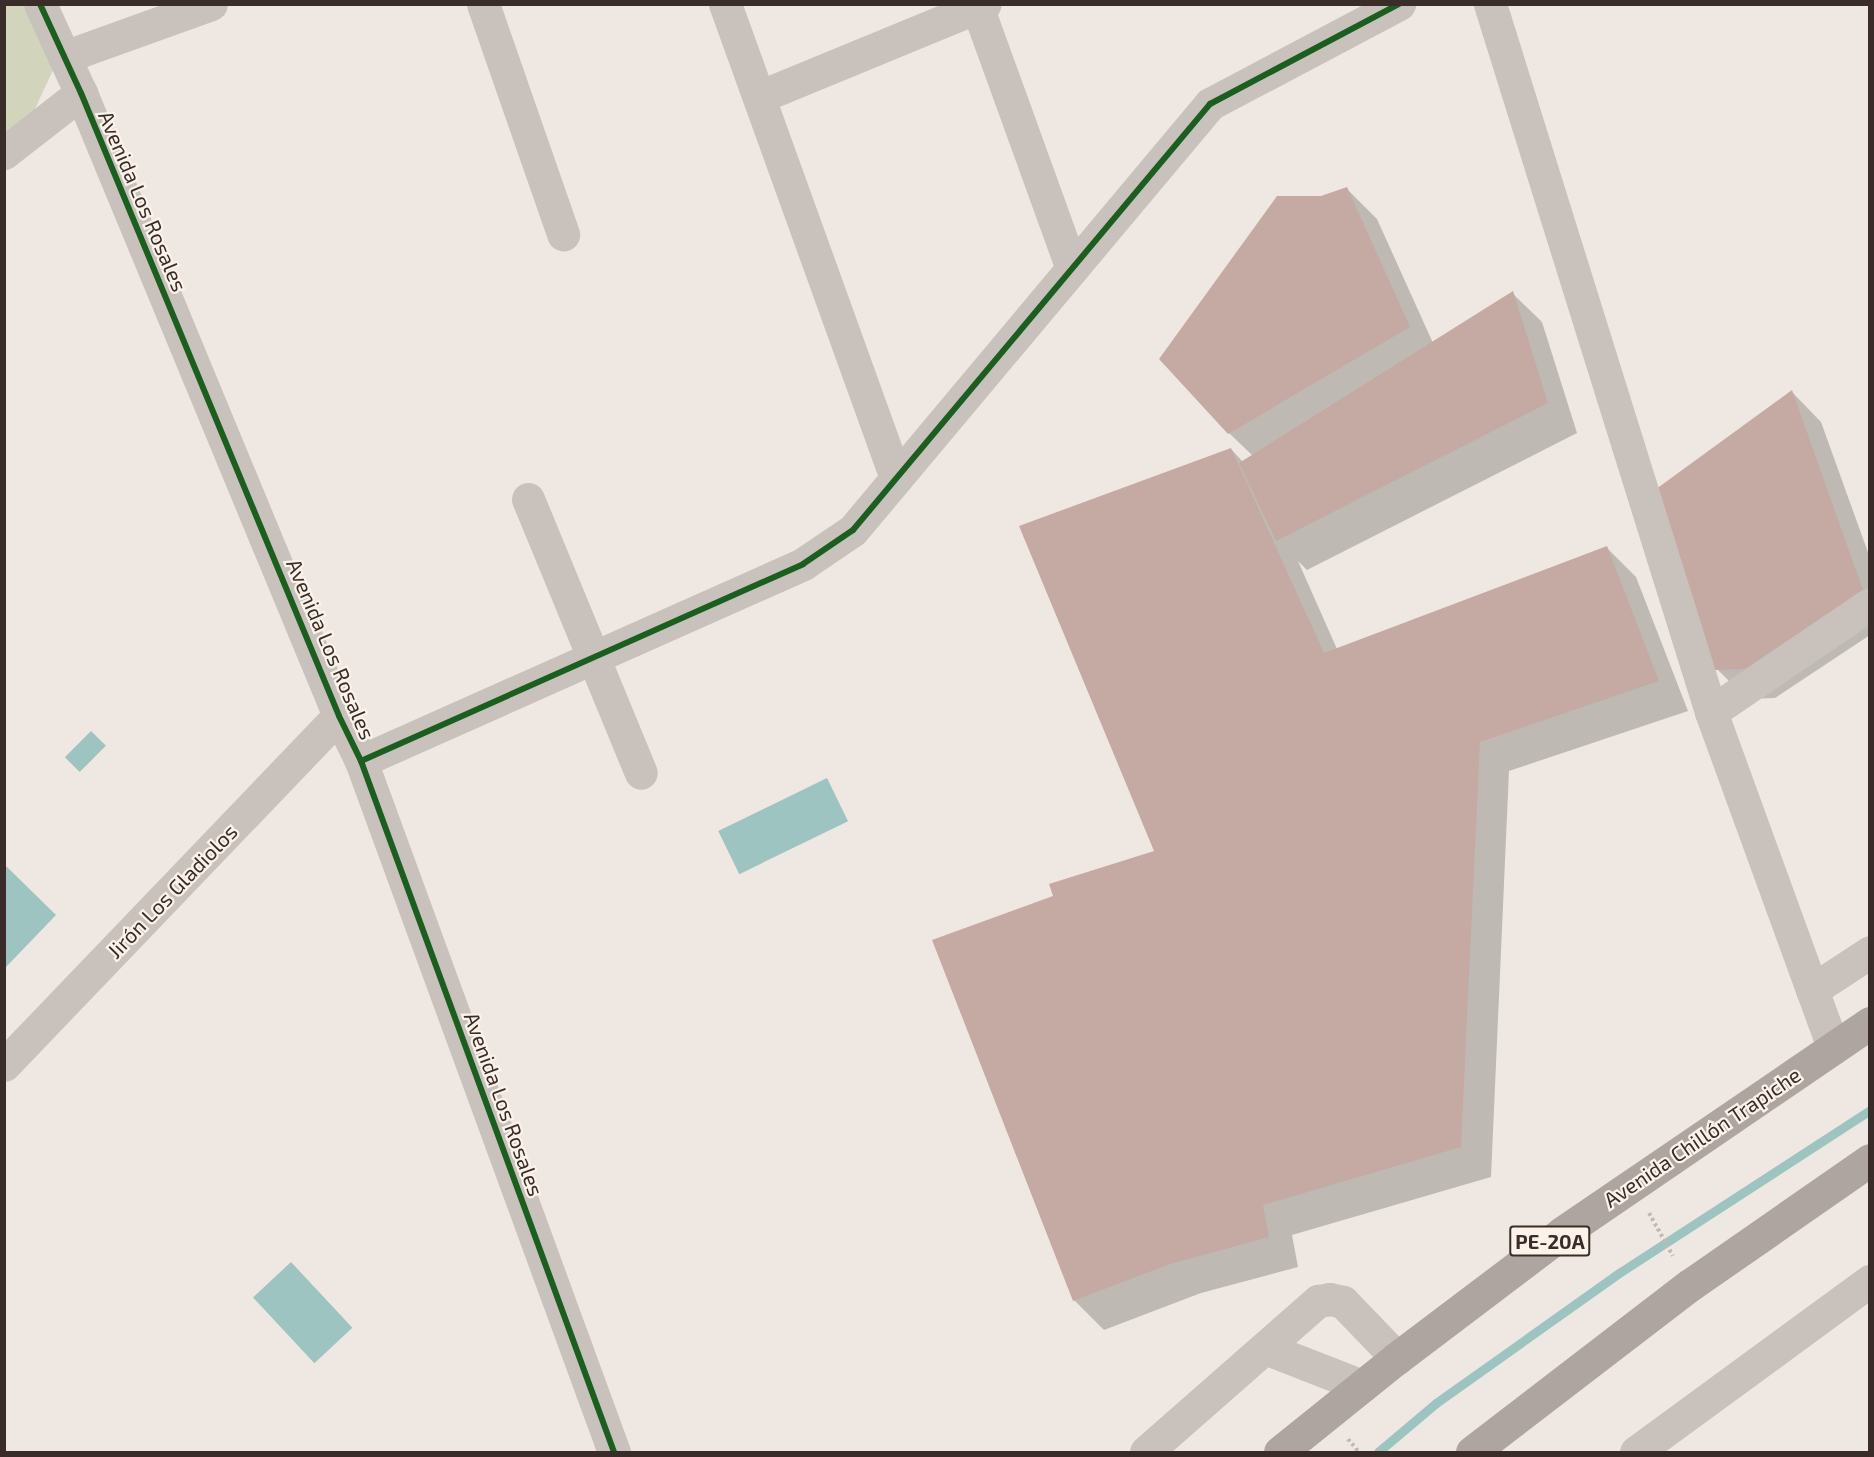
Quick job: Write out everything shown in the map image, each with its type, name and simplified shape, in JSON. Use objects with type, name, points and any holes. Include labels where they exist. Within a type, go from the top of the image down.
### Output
[{"type":"main road","name":"Avenida Chillón Trapiche","points":[[1280,1452],[1527,1258],[1869,1023]]},
{"type":"main road","points":[[1472,1452],[1690,1285],[1869,1160]]},
{"type":"street","name":"Avenida Los Rosales","points":[[40,4],[81,93],[339,716],[361,761],[614,1452]]},
{"type":"street","points":[[64,57],[211,4]]},
{"type":"street","points":[[483,4],[563,234]]},
{"type":"street","points":[[725,4],[896,478]]},
{"type":"street","points":[[361,761],[803,564],[853,530],[1210,104],[1399,4]]},
{"type":"street","points":[[1490,4],[1711,712],[1833,1048]]},
{"type":"street","points":[[759,97],[982,7],[1072,268]]},
{"type":"street","points":[[4,153],[81,93]]},
{"type":"street","points":[[528,499],[641,773]]},
{"type":"street","points":[[1711,712],[1869,604]]},
{"type":"street","name":"Jirón Los Gladiolos","points":[[4,1065],[339,716]]},
{"type":"street","points":[[1812,990],[1869,952]]},
{"type":"street","points":[[1636,1452],[1869,1281]]},
{"type":"street","points":[[1146,1452],[1318,1301],[1330,1299],[1343,1302],[1397,1358]]},
{"type":"street","points":[[1265,1348],[1362,1386]]},
{"type":"path","points":[[1632,1184],[1690,1285]]},
{"type":"green space","points":[[5,5],[23,5],[54,68],[34,111],[5,132]]},
{"type":"water","points":[[91,731],[106,746],[80,772],[65,757]]},
{"type":"water","points":[[827,778],[848,821],[739,874],[718,831]]},
{"type":"water","points":[[5,865],[56,915],[4,968]]},
{"type":"water","points":[[291,1262],[352,1328],[314,1363],[253,1297]]},
{"type":"building","points":[[1347,187],[1410,327],[1228,434],[1159,359],[1277,196],[1321,196]]},
{"type":"building","points":[[1513,291],[1548,403],[1276,541],[1239,463]]},
{"type":"building","points":[[1792,390],[1863,590],[1745,669],[1715,670],[1652,492]]},
{"type":"building","points":[[1231,448],[1324,653],[1607,546],[1659,681],[1480,742],[1461,1147],[1263,1205],[1269,1237],[1170,1264],[1073,1301],[932,940],[1053,896],[1049,884],[1154,851],[1019,526]]},
{"type":"waterway","points":[[1378,1452],[1436,1403],[1619,1273],[1870,1110]]},
{"type":"cycle path","points":[[40,4],[81,93],[339,716],[361,761],[614,1452]]},
{"type":"cycle path","points":[[361,761],[803,564],[853,530],[1210,104],[1399,4]]}]
